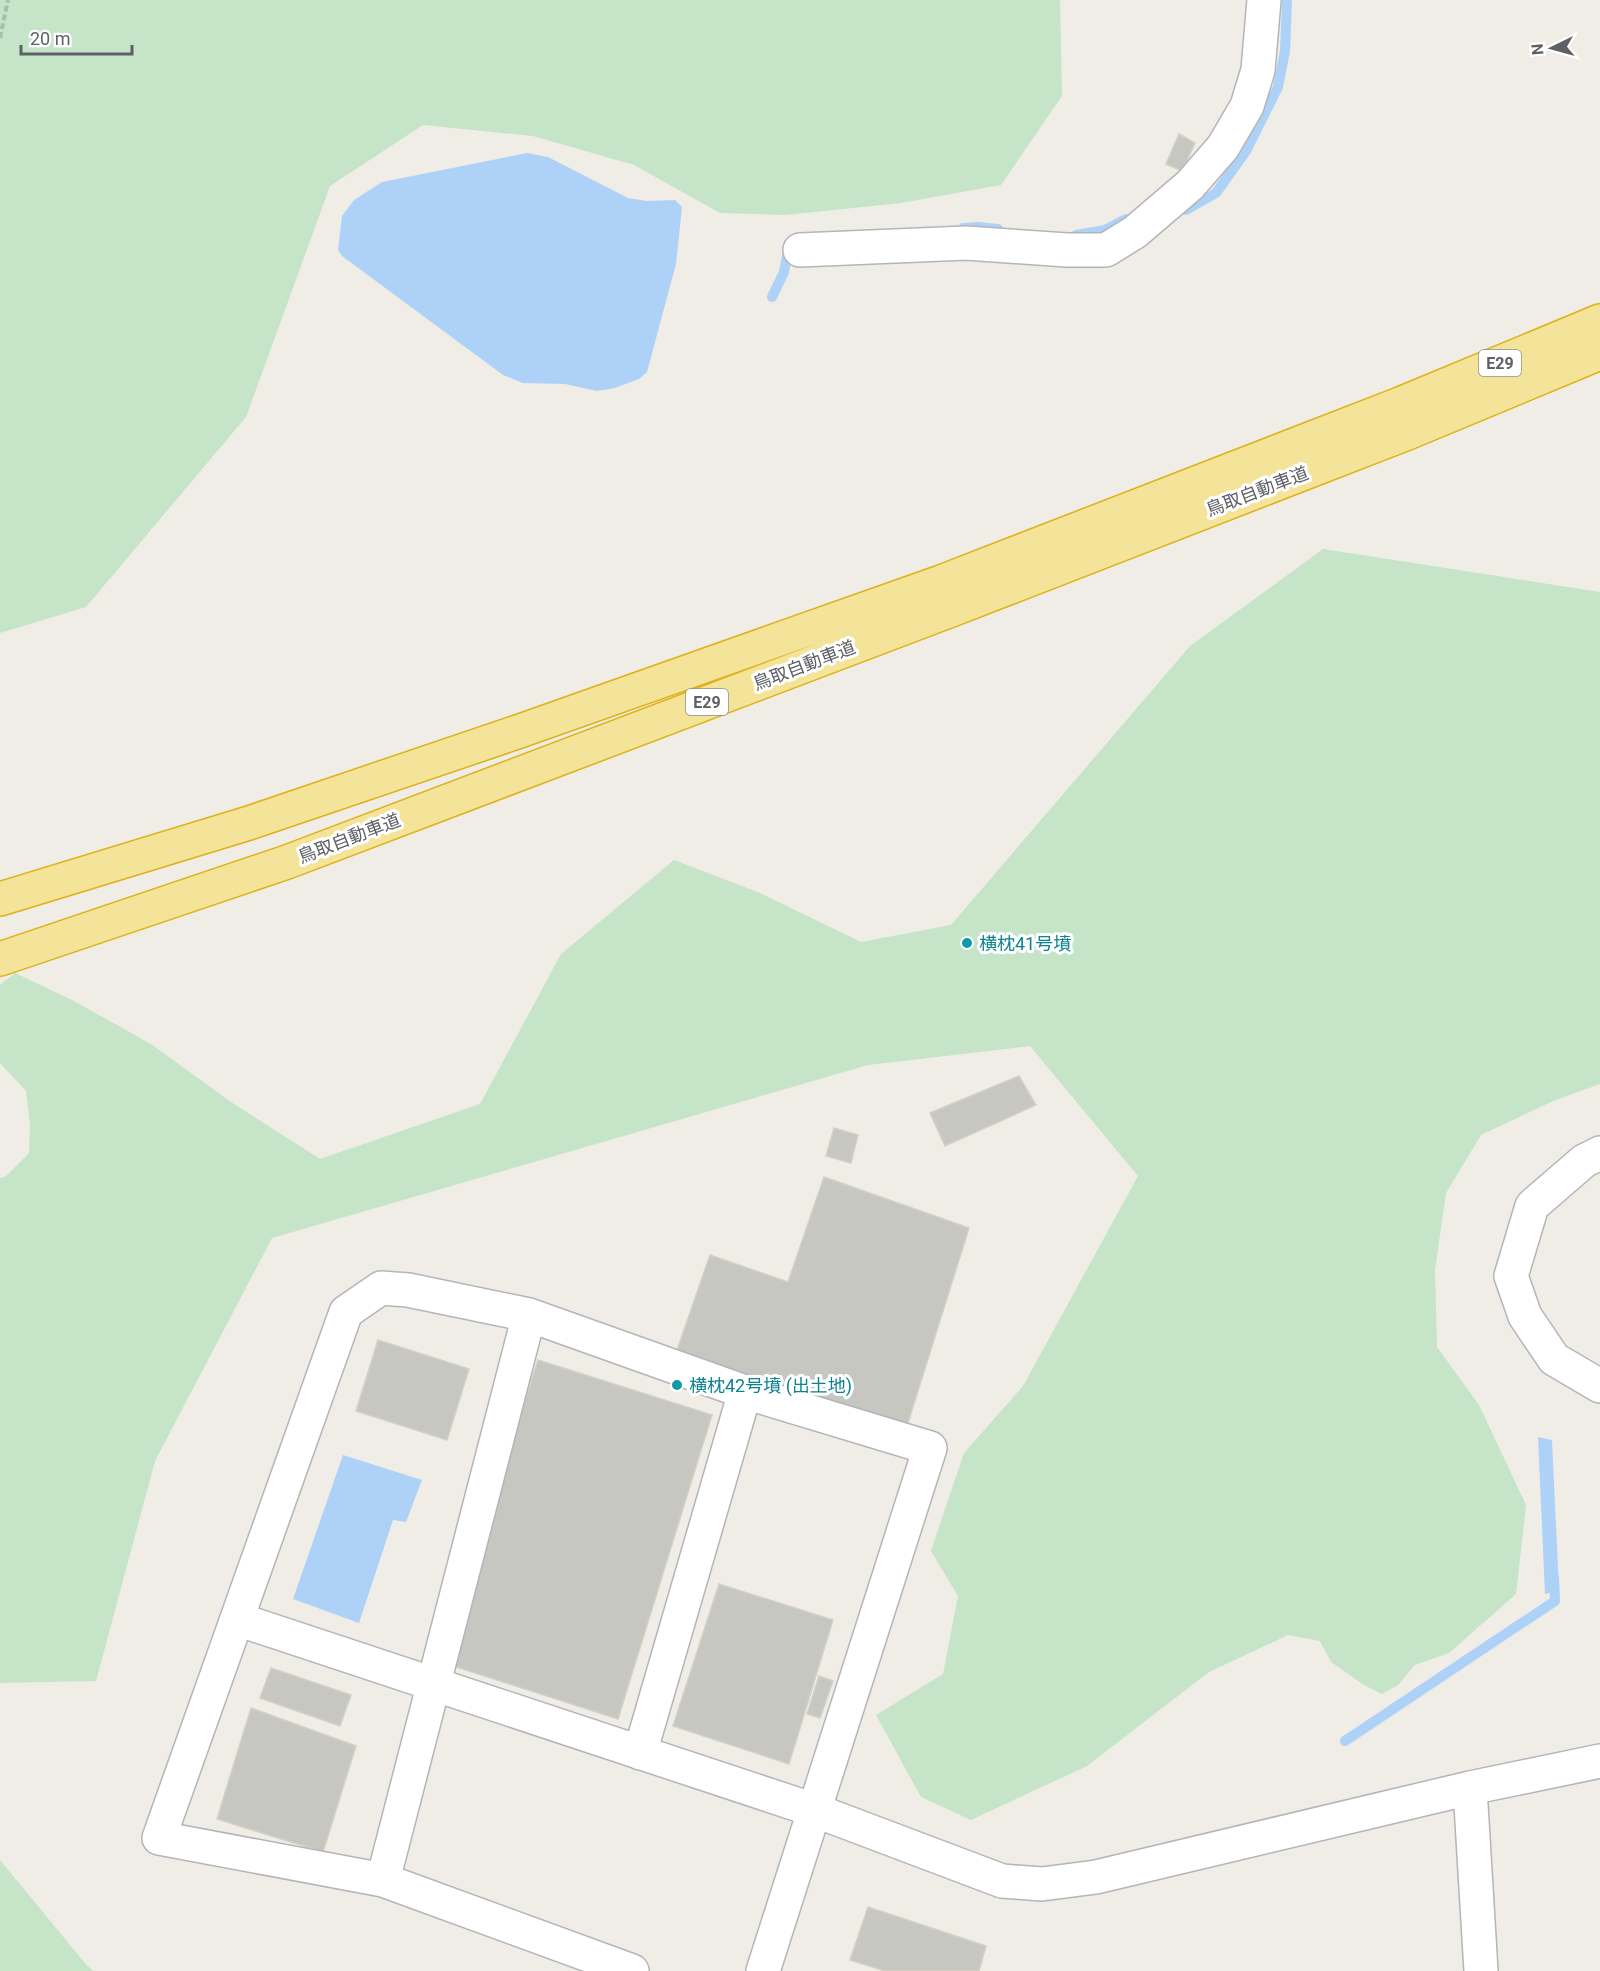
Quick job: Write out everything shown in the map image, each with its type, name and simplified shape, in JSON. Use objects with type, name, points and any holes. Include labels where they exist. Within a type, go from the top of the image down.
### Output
[{"type":"highway","name":"鳥取自動車道","points":[[0,959],[287,862],[954,609],[1405,418],[1600,321]]},
{"type":"highway","name":"鳥取自動車道","points":[[0,900],[260,819],[520,731],[1405,418],[1600,353]]},
{"type":"street","points":[[800,250],[966,243],[1067,250],[1106,250],[1135,232],[1190,185],[1223,147],[1247,106],[1258,70],[1264,0]]},
{"type":"street","points":[[1600,1153],[1584,1161],[1533,1206],[1511,1276],[1525,1316],[1554,1359],[1600,1386]]},
{"type":"street","points":[[632,1971],[383,1880],[159,1838],[346,1312],[381,1288],[408,1290],[529,1316],[745,1392],[930,1448],[763,1971]]},
{"type":"street","points":[[383,1880],[529,1316]]},
{"type":"street","points":[[640,1753],[745,1392]]},
{"type":"street","points":[[237,1619],[814,1810],[1002,1881],[1042,1884],[1118,1871],[1470,1788],[1600,1761]]},
{"type":"street","points":[[1470,1788],[1481,1971]]},
{"type":"path","points":[[0,38],[8,0]]},
{"type":"green space","points":[[0,0],[1060,0],[1062,96],[1001,185],[901,203],[786,215],[720,213],[634,165],[533,136],[423,125],[330,186],[246,417],[86,607],[0,633]]},
{"type":"green space","points":[[1323,549],[1600,592],[1600,1084],[1553,1101],[1481,1135],[1446,1193],[1435,1270],[1437,1347],[1479,1405],[1526,1505],[1516,1594],[1449,1653],[1415,1665],[1398,1685],[1382,1694],[1364,1685],[1331,1662],[1320,1641],[1288,1635],[1209,1672],[1087,1766],[971,1820],[921,1797],[876,1715],[943,1674],[958,1596],[931,1551],[964,1453],[1023,1386],[1138,1176],[1030,1046],[868,1065],[272,1238],[155,1461],[96,1681],[0,1683],[0,1178],[5,1177],[29,1153],[30,1124],[26,1091],[0,1063],[0,985],[15,973],[72,1000],[151,1044],[231,1102],[320,1159],[480,1104],[561,954],[674,860],[760,893],[861,942],[951,925],[1190,646]]},
{"type":"green space","points":[[0,1860],[84,1962],[93,1971],[0,1971]]},
{"type":"water","points":[[527,153],[548,157],[628,198],[647,201],[675,200],[682,207],[676,264],[647,372],[639,379],[615,388],[597,391],[565,384],[523,383],[503,375],[342,256],[338,250],[342,216],[354,200],[382,182]]},
{"type":"water","points":[[1538,1437],[1552,1440],[1559,1590],[1545,1594]]},
{"type":"water","points":[[343,1455],[422,1480],[406,1522],[393,1520],[359,1623],[293,1599]]},
{"type":"building","points":[[1179,134],[1195,143],[1182,171],[1166,164]]},
{"type":"building","points":[[1019,1076],[1036,1105],[945,1146],[930,1113]]},
{"type":"building","points":[[834,1128],[858,1135],[851,1163],[826,1156]]},
{"type":"building","points":[[824,1177],[969,1228],[907,1426],[676,1353],[710,1255],[788,1282]]},
{"type":"building","points":[[378,1340],[469,1369],[447,1440],[356,1411]]},
{"type":"building","points":[[538,1360],[712,1415],[618,1719],[441,1662]]},
{"type":"building","points":[[719,1584],[833,1620],[789,1764],[673,1726]]},
{"type":"building","points":[[271,1668],[351,1695],[340,1726],[260,1698]]},
{"type":"building","points":[[819,1676],[833,1681],[820,1718],[807,1714]]},
{"type":"building","points":[[251,1708],[356,1746],[323,1852],[217,1819]]},
{"type":"building","points":[[868,1907],[986,1946],[979,1971],[885,1971],[850,1960]]},
{"type":"waterway","points":[[1186,210],[1216,193],[1246,151],[1278,87],[1285,51],[1287,0]]},
{"type":"waterway","points":[[1076,235],[1105,230],[1126,219]]},
{"type":"waterway","points":[[963,228],[998,229]]},
{"type":"waterway","points":[[772,297],[784,272],[789,246]]},
{"type":"waterway","points":[[1345,1741],[1555,1601],[1554,1577]]},
{"type":"place","name":"横枕41号墳","points":[[967,943]]},
{"type":"place","name":"横枕42号墳 (出土地)","points":[[677,1385]]}]
